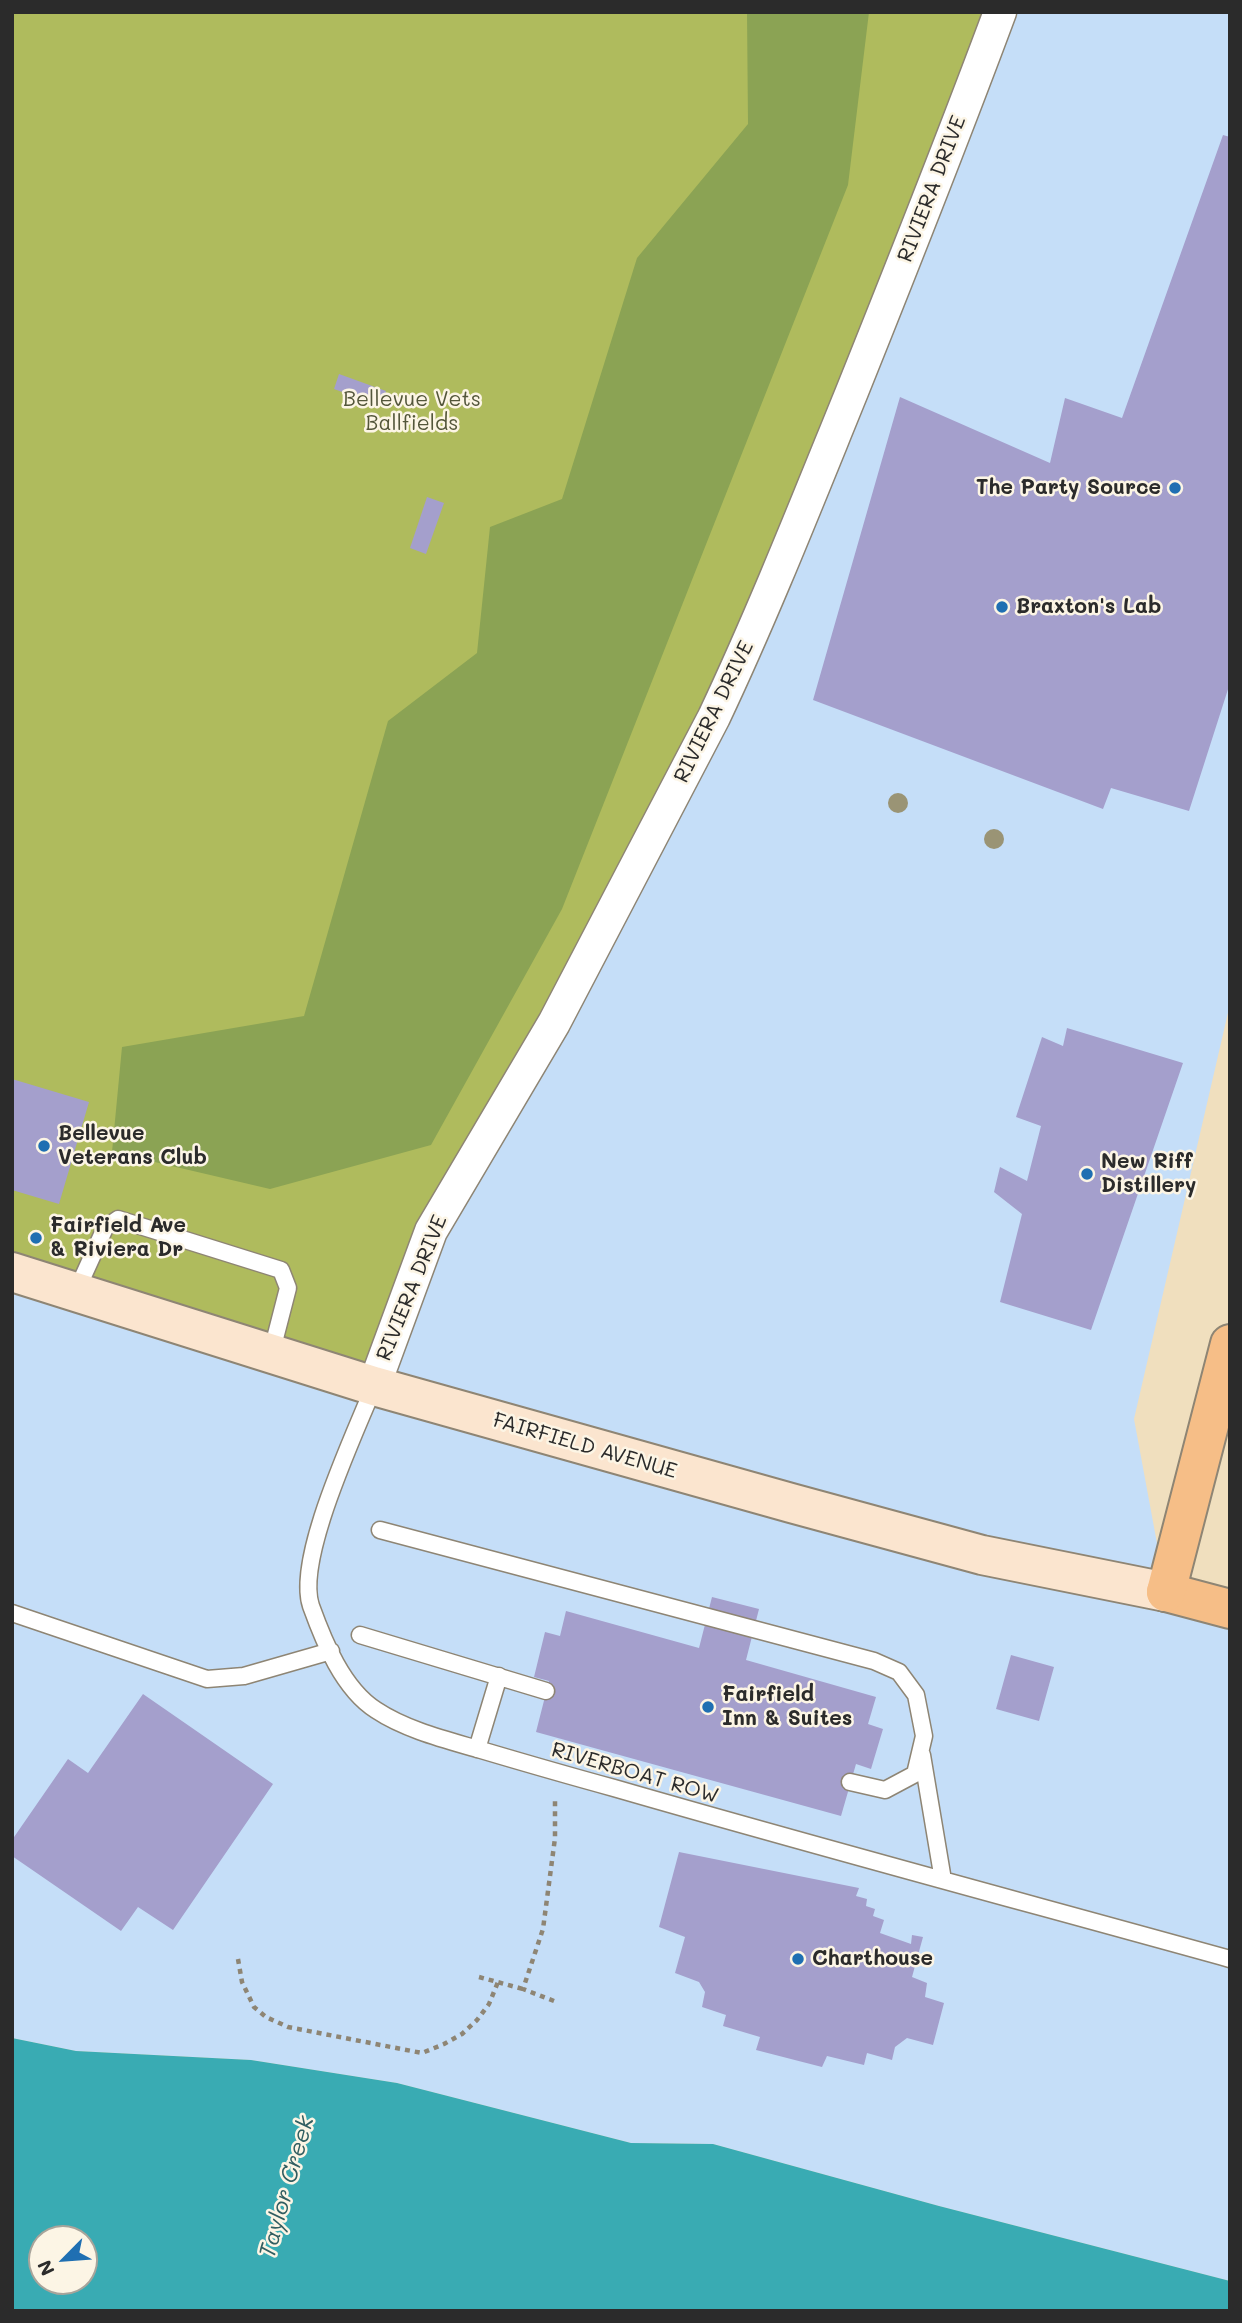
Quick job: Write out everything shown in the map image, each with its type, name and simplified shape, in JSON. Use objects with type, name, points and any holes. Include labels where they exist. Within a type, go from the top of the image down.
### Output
[{"type":"main road","name":"FAIRFIELD AVENUE","points":[[12,1272],[374,1386],[982,1556],[1166,1592]]},
{"type":"main road","points":[[1230,1345],[1166,1592],[1230,1609]]},
{"type":"street","name":"RIVIERA DRIVE","points":[[374,1386],[431,1231],[554,1023],[715,717],[783,564],[943,165],[1000,12]]},
{"type":"lane","points":[[76,1292],[105,1228],[118,1219],[281,1270],[288,1288],[271,1354]]},
{"type":"lane","name":"RIVERBOAT ROW","points":[[374,1386],[317,1532],[308,1569],[309,1602],[331,1651],[348,1684],[375,1710],[426,1733],[477,1749],[1230,1959]]},
{"type":"lane","points":[[380,1530],[873,1661],[899,1672],[916,1695],[924,1736],[915,1774],[886,1790],[850,1782]]},
{"type":"lane","points":[[12,1614],[207,1679],[244,1676],[331,1651]]},
{"type":"lane","points":[[360,1636],[546,1691]]},
{"type":"lane","points":[[477,1749],[499,1676]]},
{"type":"lane","points":[[921,1749],[943,1880]]},
{"type":"path","points":[[523,1989],[543,1929],[550,1885],[555,1838],[556,1772]]},
{"type":"path","points":[[238,1959],[242,1982],[254,2007],[288,2028],[422,2053],[444,2044],[470,2027],[489,2004],[498,1982]]},
{"type":"path","points":[[480,1977],[554,2001]]},
{"type":"shaded area","points":[[1000,12],[1230,12],[1230,1004],[1134,1419],[1166,1592],[1230,1609],[1230,2281],[713,2144],[631,2143],[397,2083],[251,2060],[76,2051],[12,2038],[12,1272]]},
{"type":"green space","name":"Bellevue Vets Ballfields","points":[[12,12],[1000,12],[783,563],[431,1231],[374,1386],[12,1272]]},
{"type":"green space","points":[[747,12],[869,12],[848,185],[562,909],[431,1145],[270,1189],[112,1152],[122,1047],[304,1016],[388,721],[477,653],[490,527],[562,499],[637,258],[748,124]]},
{"type":"water","name":"Taylor Creek","points":[[12,2038],[76,2051],[251,2060],[397,2083],[631,2143],[713,2144],[1230,2281],[1230,2311],[12,2311]]},
{"type":"building","name":"Braxton's Lab","points":[[1223,135],[1230,137],[1230,683],[1189,811],[1111,788],[1103,809],[813,700],[900,397],[1050,463],[1065,398],[1122,418]]},
{"type":"building","points":[[339,374],[386,391],[381,406],[334,389]]},
{"type":"building","points":[[427,497],[444,503],[426,554],[410,548]]},
{"type":"building","name":"New Riff Distillery","points":[[1067,1028],[1183,1063],[1091,1330],[1000,1302],[1022,1214],[994,1192],[1000,1167],[1027,1181],[1041,1126],[1016,1117],[1042,1037],[1063,1046]]},
{"type":"building","name":"Bellevue Veterans Club","points":[[12,1079],[89,1102],[59,1204],[12,1190]]},
{"type":"building","name":"Fairfield Inn & Suites","points":[[712,1597],[759,1609],[746,1660],[876,1697],[868,1724],[883,1729],[871,1769],[856,1764],[841,1816],[536,1732],[549,1681],[534,1677],[545,1632],[560,1636],[566,1611],[699,1648]]},
{"type":"building","points":[[1011,1655],[1054,1667],[1039,1721],[996,1709]]},
{"type":"building","points":[[143,1694],[273,1784],[173,1930],[138,1907],[121,1931],[12,1856],[12,1840],[68,1759],[88,1773]]},
{"type":"building","name":"Charthouse","points":[[679,1852],[859,1888],[856,1896],[867,1899],[866,1906],[875,1909],[873,1916],[884,1920],[880,1933],[911,1944],[912,1935],[923,1937],[912,1977],[927,1983],[925,1997],[944,2003],[933,2045],[907,2038],[895,2047],[892,2060],[867,2053],[864,2065],[827,2056],[822,2067],[756,2050],[760,2037],[723,2026],[726,2015],[702,2007],[705,1992],[699,1982],[675,1973],[685,1937],[659,1927]]},
{"type":"place","name":"The Party Source","points":[[1175,488]]},
{"type":"place","name":"Braxton's Lab","points":[[1002,607]]},
{"type":"place","name":"Bellevue Veterans Club","points":[[44,1146]]},
{"type":"place","name":"New Riff Distillery","points":[[1087,1174]]},
{"type":"place","name":"Fairfield Ave & Riviera Dr","points":[[36,1238]]},
{"type":"place","name":"Fairfield Inn & Suites","points":[[708,1707]]},
{"type":"place","name":"Charthouse","points":[[798,1959]]}]
